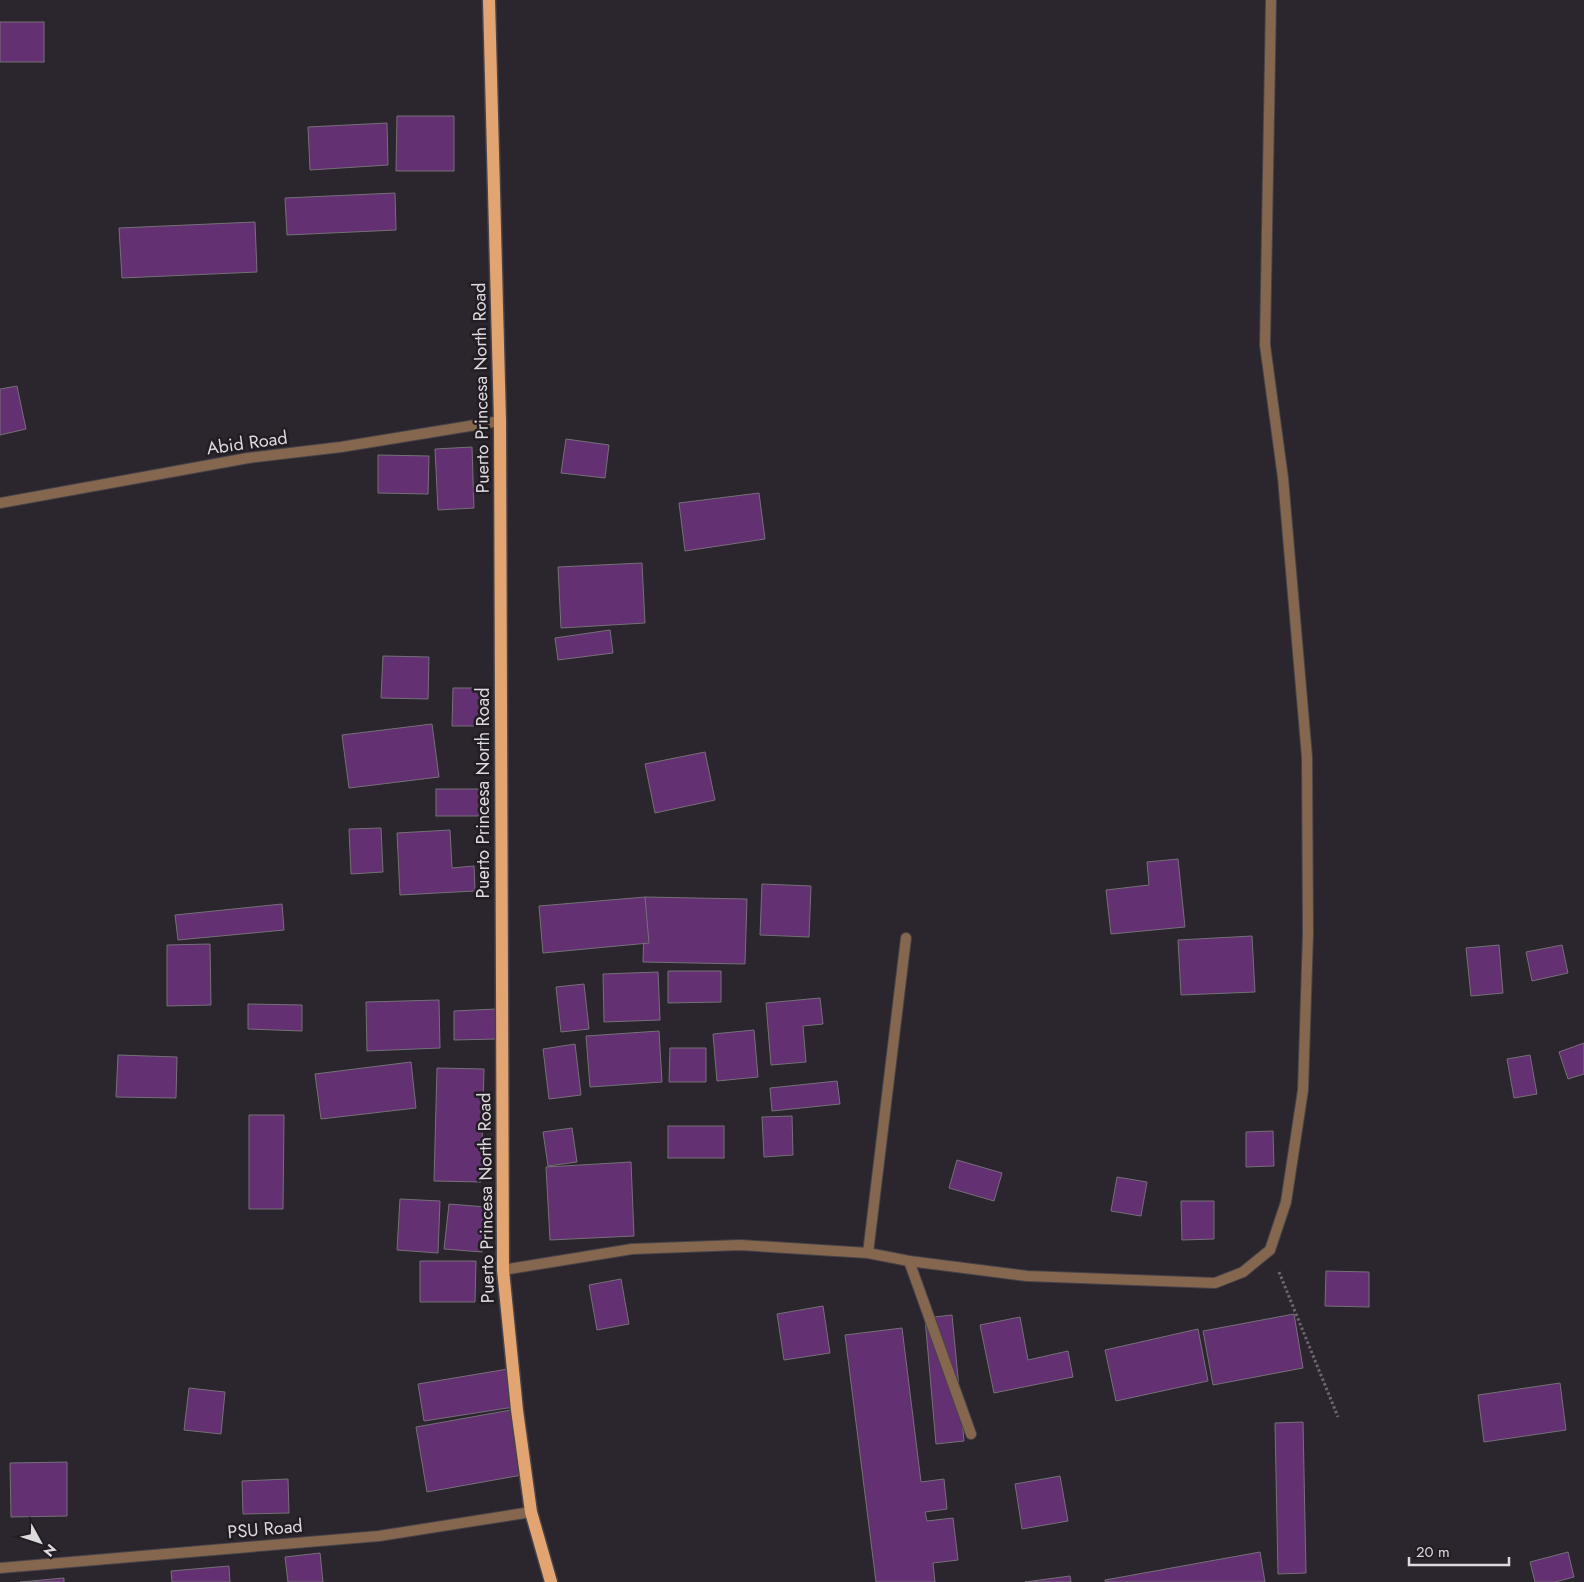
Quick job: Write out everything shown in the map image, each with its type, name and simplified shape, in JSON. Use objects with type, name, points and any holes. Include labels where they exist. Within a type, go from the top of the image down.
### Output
[{"type":"main road","name":"Puerto Princesa North Road","points":[[489,0],[500,422],[503,1270],[517,1410],[532,1512],[551,1582]]},
{"type":"street","points":[[503,1270],[632,1249],[740,1245],[868,1253],[909,1262],[1027,1276],[1215,1282],[1243,1272],[1270,1250],[1286,1202],[1303,1090],[1308,933],[1307,757],[1283,478],[1266,345],[1271,0]]},
{"type":"street","name":"Abid Road","points":[[0,503],[248,458],[341,447],[500,422]]},
{"type":"street","points":[[868,1253],[906,938]]},
{"type":"street","points":[[909,1262],[971,1434]]},
{"type":"street","name":"PSU Road","points":[[0,1568],[379,1536],[532,1512]]},
{"type":"path","points":[[1270,1250],[1338,1417]]},
{"type":"building","points":[[0,22],[44,22],[44,62],[0,62]]},
{"type":"building","points":[[397,116],[454,116],[454,171],[396,171]]},
{"type":"building","points":[[387,123],[388,165],[310,170],[308,127]]},
{"type":"building","points":[[395,193],[396,230],[287,235],[285,198]]},
{"type":"building","points":[[255,222],[257,272],[122,278],[119,228]]},
{"type":"building","points":[[17,386],[26,429],[0,435],[0,389]]},
{"type":"building","points":[[566,439],[609,445],[605,478],[561,473]]},
{"type":"building","points":[[472,447],[474,508],[438,510],[435,449]]},
{"type":"building","points":[[378,455],[429,456],[428,494],[378,493]]},
{"type":"building","points":[[759,493],[765,539],[685,551],[679,503]]},
{"type":"building","points":[[642,563],[645,623],[561,628],[558,567]]},
{"type":"building","points":[[610,630],[613,653],[558,660],[555,638]]},
{"type":"building","points":[[383,656],[429,657],[428,699],[381,698]]},
{"type":"building","points":[[453,688],[483,688],[483,726],[452,726]]},
{"type":"building","points":[[432,724],[439,777],[349,788],[342,735]]},
{"type":"building","points":[[705,752],[715,800],[655,813],[645,764]]},
{"type":"building","points":[[436,789],[486,789],[486,816],[436,816]]},
{"type":"building","points":[[381,828],[383,872],[351,874],[349,829]]},
{"type":"building","points":[[450,830],[452,868],[474,866],[475,891],[400,895],[397,833]]},
{"type":"building","points":[[1178,859],[1185,927],[1111,934],[1106,890],[1149,885],[1147,862]]},
{"type":"building","points":[[762,884],[811,886],[809,937],[760,935]]},
{"type":"building","points":[[645,897],[747,899],[745,964],[643,962]]},
{"type":"building","points":[[645,897],[649,943],[543,953],[539,906]]},
{"type":"building","points":[[282,904],[284,930],[178,940],[175,915]]},
{"type":"building","points":[[1252,936],[1255,992],[1181,995],[1178,940]]},
{"type":"building","points":[[210,944],[211,1005],[167,1006],[167,945]]},
{"type":"building","points":[[1499,945],[1503,993],[1471,996],[1466,948]]},
{"type":"building","points":[[1562,945],[1568,973],[1532,981],[1526,952]]},
{"type":"building","points":[[668,971],[721,971],[721,1002],[668,1003]]},
{"type":"building","points":[[658,972],[660,1020],[604,1022],[603,974]]},
{"type":"building","points":[[584,984],[589,1029],[561,1032],[556,987]]},
{"type":"building","points":[[820,998],[823,1024],[803,1026],[806,1062],[771,1065],[766,1003]]},
{"type":"building","points":[[439,1000],[440,1048],[367,1051],[366,1002]]},
{"type":"building","points":[[248,1004],[302,1005],[302,1031],[248,1029]]},
{"type":"building","points":[[496,1009],[497,1039],[454,1040],[454,1011]]},
{"type":"building","points":[[754,1030],[758,1077],[717,1081],[713,1034]]},
{"type":"building","points":[[659,1031],[662,1082],[590,1087],[586,1036]]},
{"type":"building","points":[[1584,1043],[1584,1074],[1568,1079],[1559,1052]]},
{"type":"building","points":[[575,1044],[581,1095],[549,1099],[543,1049]]},
{"type":"building","points":[[670,1048],[706,1048],[706,1082],[669,1082]]},
{"type":"building","points":[[118,1055],[177,1057],[176,1098],[116,1097]]},
{"type":"building","points":[[1530,1055],[1537,1094],[1514,1098],[1507,1059]]},
{"type":"building","points":[[411,1062],[416,1108],[321,1119],[315,1074]]},
{"type":"building","points":[[437,1068],[484,1069],[481,1182],[434,1181]]},
{"type":"building","points":[[837,1081],[840,1104],[772,1111],[770,1088]]},
{"type":"building","points":[[249,1115],[284,1115],[283,1209],[249,1209]]},
{"type":"building","points":[[792,1116],[793,1155],[764,1157],[762,1117]]},
{"type":"building","points":[[668,1126],[724,1126],[724,1158],[668,1158]]},
{"type":"building","points":[[572,1128],[577,1162],[548,1166],[543,1132]]},
{"type":"building","points":[[1273,1131],[1274,1166],[1246,1167],[1246,1132]]},
{"type":"building","points":[[957,1160],[1002,1173],[994,1201],[949,1188]]},
{"type":"building","points":[[631,1162],[634,1236],[550,1240],[546,1167]]},
{"type":"building","points":[[1117,1177],[1147,1182],[1141,1216],[1111,1211]]},
{"type":"building","points":[[400,1199],[440,1201],[438,1253],[397,1250]]},
{"type":"building","points":[[1181,1201],[1214,1201],[1214,1239],[1182,1240]]},
{"type":"building","points":[[449,1204],[486,1207],[482,1252],[444,1249]]},
{"type":"building","points":[[420,1261],[476,1261],[475,1302],[420,1302]]},
{"type":"building","points":[[1326,1271],[1369,1272],[1369,1307],[1325,1306]]},
{"type":"building","points":[[621,1279],[629,1324],[597,1330],[589,1285]]},
{"type":"building","points":[[823,1306],[830,1353],[784,1360],[777,1314]]},
{"type":"building","points":[[1294,1314],[1303,1368],[1213,1385],[1203,1331]]},
{"type":"building","points":[[952,1315],[964,1441],[936,1444],[925,1318]]},
{"type":"building","points":[[1020,1317],[1028,1360],[1068,1351],[1073,1377],[994,1393],[980,1325]]},
{"type":"building","points":[[902,1328],[921,1482],[944,1479],[947,1509],[925,1512],[927,1521],[953,1518],[958,1560],[933,1563],[935,1582],[876,1582],[845,1335]]},
{"type":"building","points":[[1198,1329],[1208,1381],[1116,1401],[1105,1350]]},
{"type":"building","points":[[508,1369],[514,1407],[424,1421],[418,1384]]},
{"type":"building","points":[[1560,1383],[1566,1430],[1484,1442],[1478,1395]]},
{"type":"building","points":[[189,1388],[225,1392],[221,1434],[184,1430]]},
{"type":"building","points":[[511,1410],[522,1475],[427,1492],[416,1427]]},
{"type":"building","points":[[1303,1422],[1306,1573],[1278,1574],[1275,1423]]},
{"type":"building","points":[[67,1462],[67,1516],[11,1517],[10,1463]]},
{"type":"building","points":[[1060,1476],[1068,1521],[1022,1529],[1015,1484]]},
{"type":"building","points":[[288,1479],[289,1513],[243,1514],[242,1481]]},
{"type":"building","points":[[1260,1552],[1265,1582],[1105,1582],[1105,1580]]},
{"type":"building","points":[[1568,1552],[1574,1577],[1555,1582],[1535,1582],[1530,1562]]},
{"type":"building","points":[[320,1553],[323,1582],[288,1582],[285,1557]]},
{"type":"building","points":[[229,1566],[230,1582],[172,1582],[171,1571]]},
{"type":"building","points":[[1070,1576],[1071,1582],[1025,1582]]},
{"type":"building","points":[[64,1578],[64,1582],[20,1582]]}]
